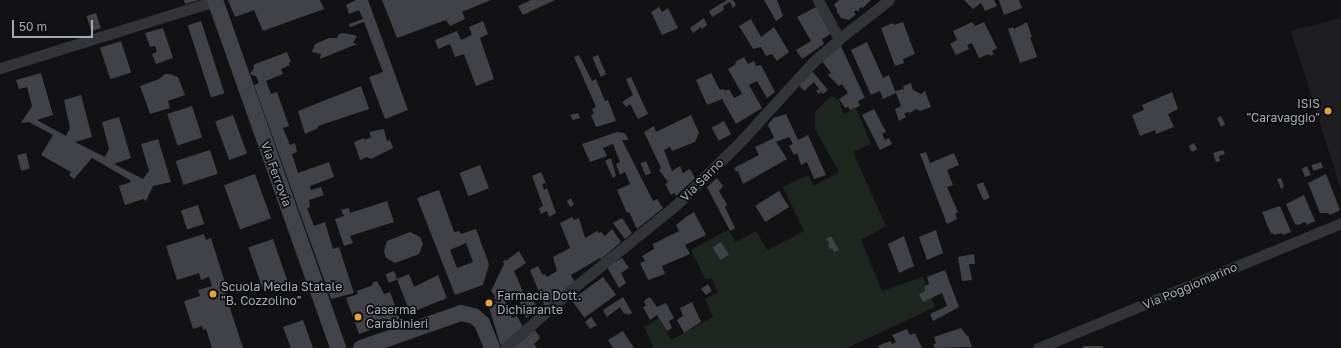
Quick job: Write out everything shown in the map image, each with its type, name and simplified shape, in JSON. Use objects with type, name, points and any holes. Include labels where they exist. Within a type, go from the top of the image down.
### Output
[{"type":"main road","name":"Via Ferrovia","points":[[215,0],[338,348]]},
{"type":"main road","points":[[361,348],[461,313],[474,316],[482,322],[492,348]]},
{"type":"street","points":[[0,68],[215,0]]},
{"type":"street","points":[[818,0],[839,39]]},
{"type":"street","name":"Via Sarno","points":[[505,348],[571,290],[676,205],[740,142],[808,67],[839,39],[886,1]]},
{"type":"street","name":"Via Poggiomarino","points":[[1038,348],[1341,223]]},
{"type":"shaded area","name":"ISIS \"Caravaggio\"","points":[[1341,18],[1341,190],[1291,31]]},
{"type":"shaded area","points":[[831,96],[839,100],[844,114],[856,108],[871,144],[853,152],[886,226],[861,240],[882,291],[923,277],[935,307],[847,348],[654,348],[644,327],[659,318],[671,340],[713,317],[705,299],[718,292],[711,278],[706,280],[691,250],[728,230],[736,242],[756,231],[767,250],[804,231],[783,187],[808,175],[814,186],[839,172],[815,129],[815,112]]},
{"type":"building","points":[[184,0],[199,0],[185,4]]},
{"type":"building","points":[[228,0],[320,0],[324,9],[263,31],[254,10],[235,17]]},
{"type":"building","points":[[356,0],[368,0],[408,110],[385,119],[369,77],[383,72],[364,22],[350,27],[349,24],[363,19],[359,10],[349,14],[346,5]]},
{"type":"building","points":[[382,0],[491,0],[462,12],[465,19],[450,26],[446,20],[397,38]]},
{"type":"building","points":[[531,0],[555,0],[523,15],[518,6]]},
{"type":"building","points":[[727,0],[733,0],[736,5],[733,8],[730,2],[723,6],[724,10],[712,17],[709,11]]},
{"type":"building","points":[[764,0],[777,0],[783,16],[776,21]]},
{"type":"building","points":[[839,0],[871,0],[863,8],[861,7],[859,9],[859,12],[856,10],[854,12],[856,14],[849,20],[841,18],[837,12],[834,5]]},
{"type":"building","points":[[964,0],[994,0],[997,6],[985,11],[981,3],[973,9]]},
{"type":"building","points":[[999,0],[1019,0],[1022,8],[1004,15]]},
{"type":"building","points":[[659,7],[662,12],[668,8],[678,28],[662,35],[651,12]]},
{"type":"building","points":[[816,7],[831,34],[822,39],[824,44],[802,59],[796,50],[811,41],[797,17]]},
{"type":"building","points":[[96,13],[101,28],[91,31],[86,16]]},
{"type":"building","points":[[704,18],[707,25],[702,29],[701,27],[693,33],[690,28]]},
{"type":"building","points":[[751,19],[761,37],[774,27],[789,52],[777,61],[772,54],[766,56],[761,47],[753,49],[739,26]]},
{"type":"building","points":[[201,21],[224,93],[211,98],[188,25]]},
{"type":"building","points":[[483,21],[488,34],[480,38],[494,79],[476,86],[464,54],[455,57],[450,44],[438,49],[435,40],[457,31],[461,40],[472,35],[469,27]]},
{"type":"building","points":[[903,22],[915,54],[903,59],[904,63],[895,66],[881,28],[893,23],[894,25]]},
{"type":"building","points":[[972,22],[975,26],[984,22],[997,48],[992,51],[994,54],[990,56],[989,54],[979,58],[972,43],[967,45],[969,49],[956,55],[950,44],[957,40],[953,31]]},
{"type":"building","points":[[1027,22],[1032,37],[1030,37],[1037,57],[1020,63],[1008,29],[1013,27],[1014,29]]},
{"type":"building","points":[[163,28],[173,58],[156,64],[152,54],[157,52],[155,46],[150,47],[145,33]]},
{"type":"building","points":[[344,33],[357,36],[353,43],[357,44],[320,59],[321,54],[312,52],[315,44],[329,38],[337,38],[339,34]]},
{"type":"building","points":[[121,41],[131,72],[110,79],[100,48]]},
{"type":"building","points":[[867,42],[883,78],[889,75],[895,91],[904,89],[903,86],[911,83],[913,90],[921,94],[925,91],[931,107],[920,111],[916,109],[910,113],[908,112],[904,114],[906,117],[899,121],[895,109],[901,106],[896,93],[883,99],[880,91],[871,95],[851,50]]},
{"type":"building","points":[[841,46],[865,98],[858,101],[860,106],[850,110],[848,107],[845,108],[839,99],[848,93],[842,84],[839,86],[828,75],[831,73],[822,61]]},
{"type":"building","points":[[287,52],[291,62],[289,63],[290,65],[281,69],[283,74],[266,81],[271,94],[277,92],[289,126],[283,128],[290,145],[295,143],[297,152],[292,154],[298,173],[329,162],[334,177],[310,186],[311,190],[321,187],[324,195],[309,200],[310,207],[307,208],[314,226],[325,222],[333,249],[339,247],[354,293],[331,299],[254,85],[259,83],[256,76],[250,74],[254,68],[253,65]]},
{"type":"building","points":[[579,55],[592,81],[596,79],[605,101],[608,100],[616,121],[596,127],[591,115],[594,114],[592,109],[596,107],[574,57]]},
{"type":"building","points":[[598,55],[606,74],[601,77],[592,57]]},
{"type":"building","points":[[744,57],[748,64],[754,61],[756,66],[761,65],[775,92],[767,98],[757,81],[749,85],[762,108],[736,124],[722,99],[707,105],[696,80],[711,73],[720,90],[724,89],[725,91],[729,89],[734,98],[742,94],[728,69],[736,64],[735,62]]},
{"type":"building","points":[[812,71],[828,90],[823,94],[821,92],[819,94],[816,91],[819,89],[814,82],[804,91],[799,85]]},
{"type":"building","points":[[41,73],[53,115],[37,120],[66,136],[70,128],[64,100],[81,95],[92,137],[75,142],[105,157],[109,149],[102,122],[119,117],[131,158],[114,164],[143,179],[149,171],[141,144],[158,139],[171,182],[153,186],[146,201],[143,199],[125,205],[119,186],[131,182],[130,180],[92,158],[74,179],[69,175],[71,172],[41,155],[53,135],[29,122],[21,123],[32,106],[27,87],[19,89],[16,80]]},
{"type":"building","points":[[165,74],[178,77],[185,95],[168,101],[170,108],[150,114],[140,86],[159,79]]},
{"type":"building","points":[[631,77],[648,114],[638,119],[630,104],[626,107],[622,102],[633,95],[626,79]]},
{"type":"building","points":[[361,86],[369,109],[318,126],[318,128],[305,134],[298,111]]},
{"type":"building","points":[[1172,92],[1178,109],[1168,114],[1174,127],[1156,134],[1155,130],[1140,136],[1132,115],[1144,110],[1142,105]]},
{"type":"building","points":[[192,106],[202,137],[177,145],[167,114]]},
{"type":"building","points":[[874,109],[886,132],[882,134],[885,140],[889,138],[892,144],[880,150],[862,115]]},
{"type":"building","points":[[578,113],[580,118],[573,120],[570,115]]},
{"type":"building","points":[[786,114],[798,140],[808,135],[826,175],[814,179],[807,162],[801,165],[797,153],[794,155],[789,146],[793,144],[789,137],[776,142],[787,159],[743,184],[738,171],[736,172],[734,168],[759,155],[755,147],[774,138],[768,125],[773,118]]},
{"type":"building","points":[[233,115],[247,154],[229,160],[215,121]]},
{"type":"building","points":[[691,115],[699,133],[695,142],[672,151],[670,147],[664,150],[672,171],[680,166],[683,173],[690,169],[695,178],[676,196],[674,193],[671,195],[665,184],[668,182],[659,170],[661,168],[644,132],[654,126],[656,132]]},
{"type":"building","points":[[1221,116],[1225,124],[1221,127],[1217,118]]},
{"type":"building","points":[[724,121],[731,134],[719,141],[712,128]]},
{"type":"building","points":[[384,129],[387,141],[390,140],[393,148],[371,159],[367,157],[360,160],[354,142],[371,137],[369,132]]},
{"type":"building","points":[[617,132],[624,133],[627,136],[628,140],[622,140],[653,201],[657,199],[663,208],[637,229],[629,212],[627,213],[617,190],[630,184],[625,172],[620,175],[616,164],[620,162],[613,144],[603,148],[607,156],[590,162],[582,144]]},
{"type":"building","points":[[1194,143],[1197,149],[1192,152],[1189,146]]},
{"type":"building","points":[[210,150],[218,174],[183,185],[176,161]]},
{"type":"building","points":[[1223,150],[1225,154],[1219,156],[1220,161],[1216,162],[1213,153]]},
{"type":"building","points":[[926,152],[930,163],[954,153],[959,165],[947,170],[953,185],[947,187],[958,212],[955,214],[957,219],[947,224],[920,154]]},
{"type":"building","points":[[26,153],[30,169],[21,171],[17,155]]},
{"type":"building","points":[[611,158],[616,176],[613,178],[605,161]]},
{"type":"building","points":[[646,161],[651,173],[646,175],[640,163]]},
{"type":"building","points":[[1321,162],[1323,168],[1313,171],[1311,165]]},
{"type":"building","points":[[480,165],[489,188],[468,196],[459,173]]},
{"type":"building","points":[[1307,166],[1311,175],[1305,177],[1302,169]]},
{"type":"building","points":[[541,172],[546,183],[542,184],[544,190],[547,188],[556,213],[549,217],[547,211],[541,214],[539,208],[543,206],[532,176]]},
{"type":"building","points":[[255,174],[271,218],[240,229],[224,185]]},
{"type":"building","points":[[1326,174],[1340,210],[1330,215],[1328,213],[1320,213],[1308,183]]},
{"type":"building","points":[[717,178],[723,186],[719,191],[727,205],[725,207],[735,228],[730,231],[707,187]]},
{"type":"building","points":[[1281,178],[1284,187],[1281,189],[1277,179]]},
{"type":"building","points":[[983,182],[990,198],[984,200],[977,185]]},
{"type":"building","points":[[439,190],[454,232],[459,231],[461,234],[476,229],[489,264],[483,285],[455,295],[417,198]],"holes":[[[466,243],[473,262],[457,268],[450,250]]]},
{"type":"building","points":[[779,191],[789,207],[765,222],[755,206]]},
{"type":"building","points":[[1304,195],[1315,221],[1307,225],[1305,222],[1298,225],[1295,224],[1286,204]]},
{"type":"building","points":[[571,198],[574,205],[570,207],[567,201]]},
{"type":"building","points":[[387,201],[394,222],[350,236],[353,243],[344,246],[335,219],[344,216],[341,210],[349,208],[350,213]]},
{"type":"building","points":[[198,205],[204,224],[187,230],[181,211]]},
{"type":"building","points":[[1280,206],[1291,232],[1283,235],[1281,233],[1274,235],[1273,233],[1271,234],[1262,212]]},
{"type":"building","points":[[694,212],[706,235],[685,245],[690,254],[662,266],[665,274],[648,280],[640,263],[645,261],[642,256],[654,249],[653,244],[679,231],[676,225]]},
{"type":"building","points":[[572,217],[574,220],[579,218],[585,238],[597,231],[599,233],[601,232],[605,236],[612,229],[621,242],[601,259],[600,258],[571,275],[575,283],[545,307],[530,270],[538,266],[543,275],[545,274],[547,277],[557,271],[553,257],[570,248],[560,223]]},
{"type":"building","points":[[622,218],[632,233],[625,239],[613,223]]},
{"type":"building","points":[[936,230],[943,253],[927,260],[919,237]]},
{"type":"building","points":[[410,232],[420,237],[423,244],[419,254],[395,263],[386,258],[384,251],[387,241]]},
{"type":"building","name":"Scuola Media Statale \"B. Cozzolino\"","points":[[204,234],[206,240],[211,238],[228,292],[225,293],[243,348],[212,348],[206,329],[203,330],[202,326],[193,329],[184,301],[200,296],[198,290],[212,286],[209,277],[201,280],[199,273],[177,280],[166,246]]},
{"type":"building","points":[[831,236],[839,250],[834,252],[832,248],[830,249],[828,245],[830,244],[826,239]]},
{"type":"building","points":[[904,236],[914,266],[899,273],[888,244]]},
{"type":"building","points":[[273,239],[288,282],[263,291],[248,247]]},
{"type":"building","points":[[721,242],[729,255],[720,260],[713,247]]},
{"type":"building","points":[[519,251],[526,263],[514,271],[524,294],[529,292],[539,311],[526,318],[519,300],[514,302],[512,298],[505,301],[512,318],[517,316],[523,327],[502,345],[500,344],[489,307],[496,304],[495,301],[497,300],[494,298],[495,296],[491,291],[504,264],[503,261],[507,260]]},
{"type":"building","points":[[974,254],[975,264],[969,264],[972,280],[962,281],[958,257]]},
{"type":"building","points":[[622,258],[629,268],[621,273],[626,283],[619,288],[607,267]]},
{"type":"building","points":[[945,270],[959,307],[933,321],[930,314],[947,306],[942,293],[923,302],[919,294],[925,291],[925,286],[929,284],[927,277]]},
{"type":"building","points":[[394,271],[397,279],[389,283],[386,274]]},
{"type":"building","points":[[409,274],[414,287],[438,275],[447,298],[410,313],[397,279]]},
{"type":"building","points":[[603,277],[616,295],[584,318],[571,300]]},
{"type":"building","points":[[377,281],[384,294],[390,292],[400,319],[359,334],[346,298],[358,294],[357,291],[373,285],[372,283]]},
{"type":"building","points":[[708,284],[712,291],[706,295],[701,289]]},
{"type":"building","points":[[623,297],[632,313],[628,315],[626,313],[624,314],[620,307],[607,317],[603,310]]},
{"type":"building","points":[[650,297],[657,307],[666,303],[674,318],[669,321],[672,328],[667,331],[657,315],[650,320],[643,307],[646,306],[644,301]]},
{"type":"building","points":[[692,302],[701,322],[684,333],[677,320],[683,316],[680,308]]},
{"type":"building","points":[[591,317],[597,325],[590,329],[585,322]]},
{"type":"building","points":[[303,320],[313,348],[291,348],[283,327]]},
{"type":"building","points":[[961,328],[967,336],[968,335],[972,347],[935,348],[933,345],[936,343],[934,337]]},
{"type":"building","points":[[907,329],[910,335],[915,333],[922,348],[879,348],[878,346],[890,341],[892,344],[896,342],[892,335]]},
{"type":"building","points":[[535,330],[540,338],[534,344],[537,348],[512,348]]},
{"type":"building","points":[[623,331],[634,348],[613,348],[608,340]]},
{"type":"building","points":[[1083,346],[1103,346],[1103,348],[1083,348]]},
{"type":"place","name":"ISIS \"Caravaggio\"","points":[[1328,111]]},
{"type":"place","name":"Scuola Media Statale \"B. Cozzolino\"","points":[[213,294]]},
{"type":"place","name":"Farmacia Dott. Dichiarante","points":[[489,303]]},
{"type":"place","name":"Caserma Carabinieri","points":[[358,317]]}]
